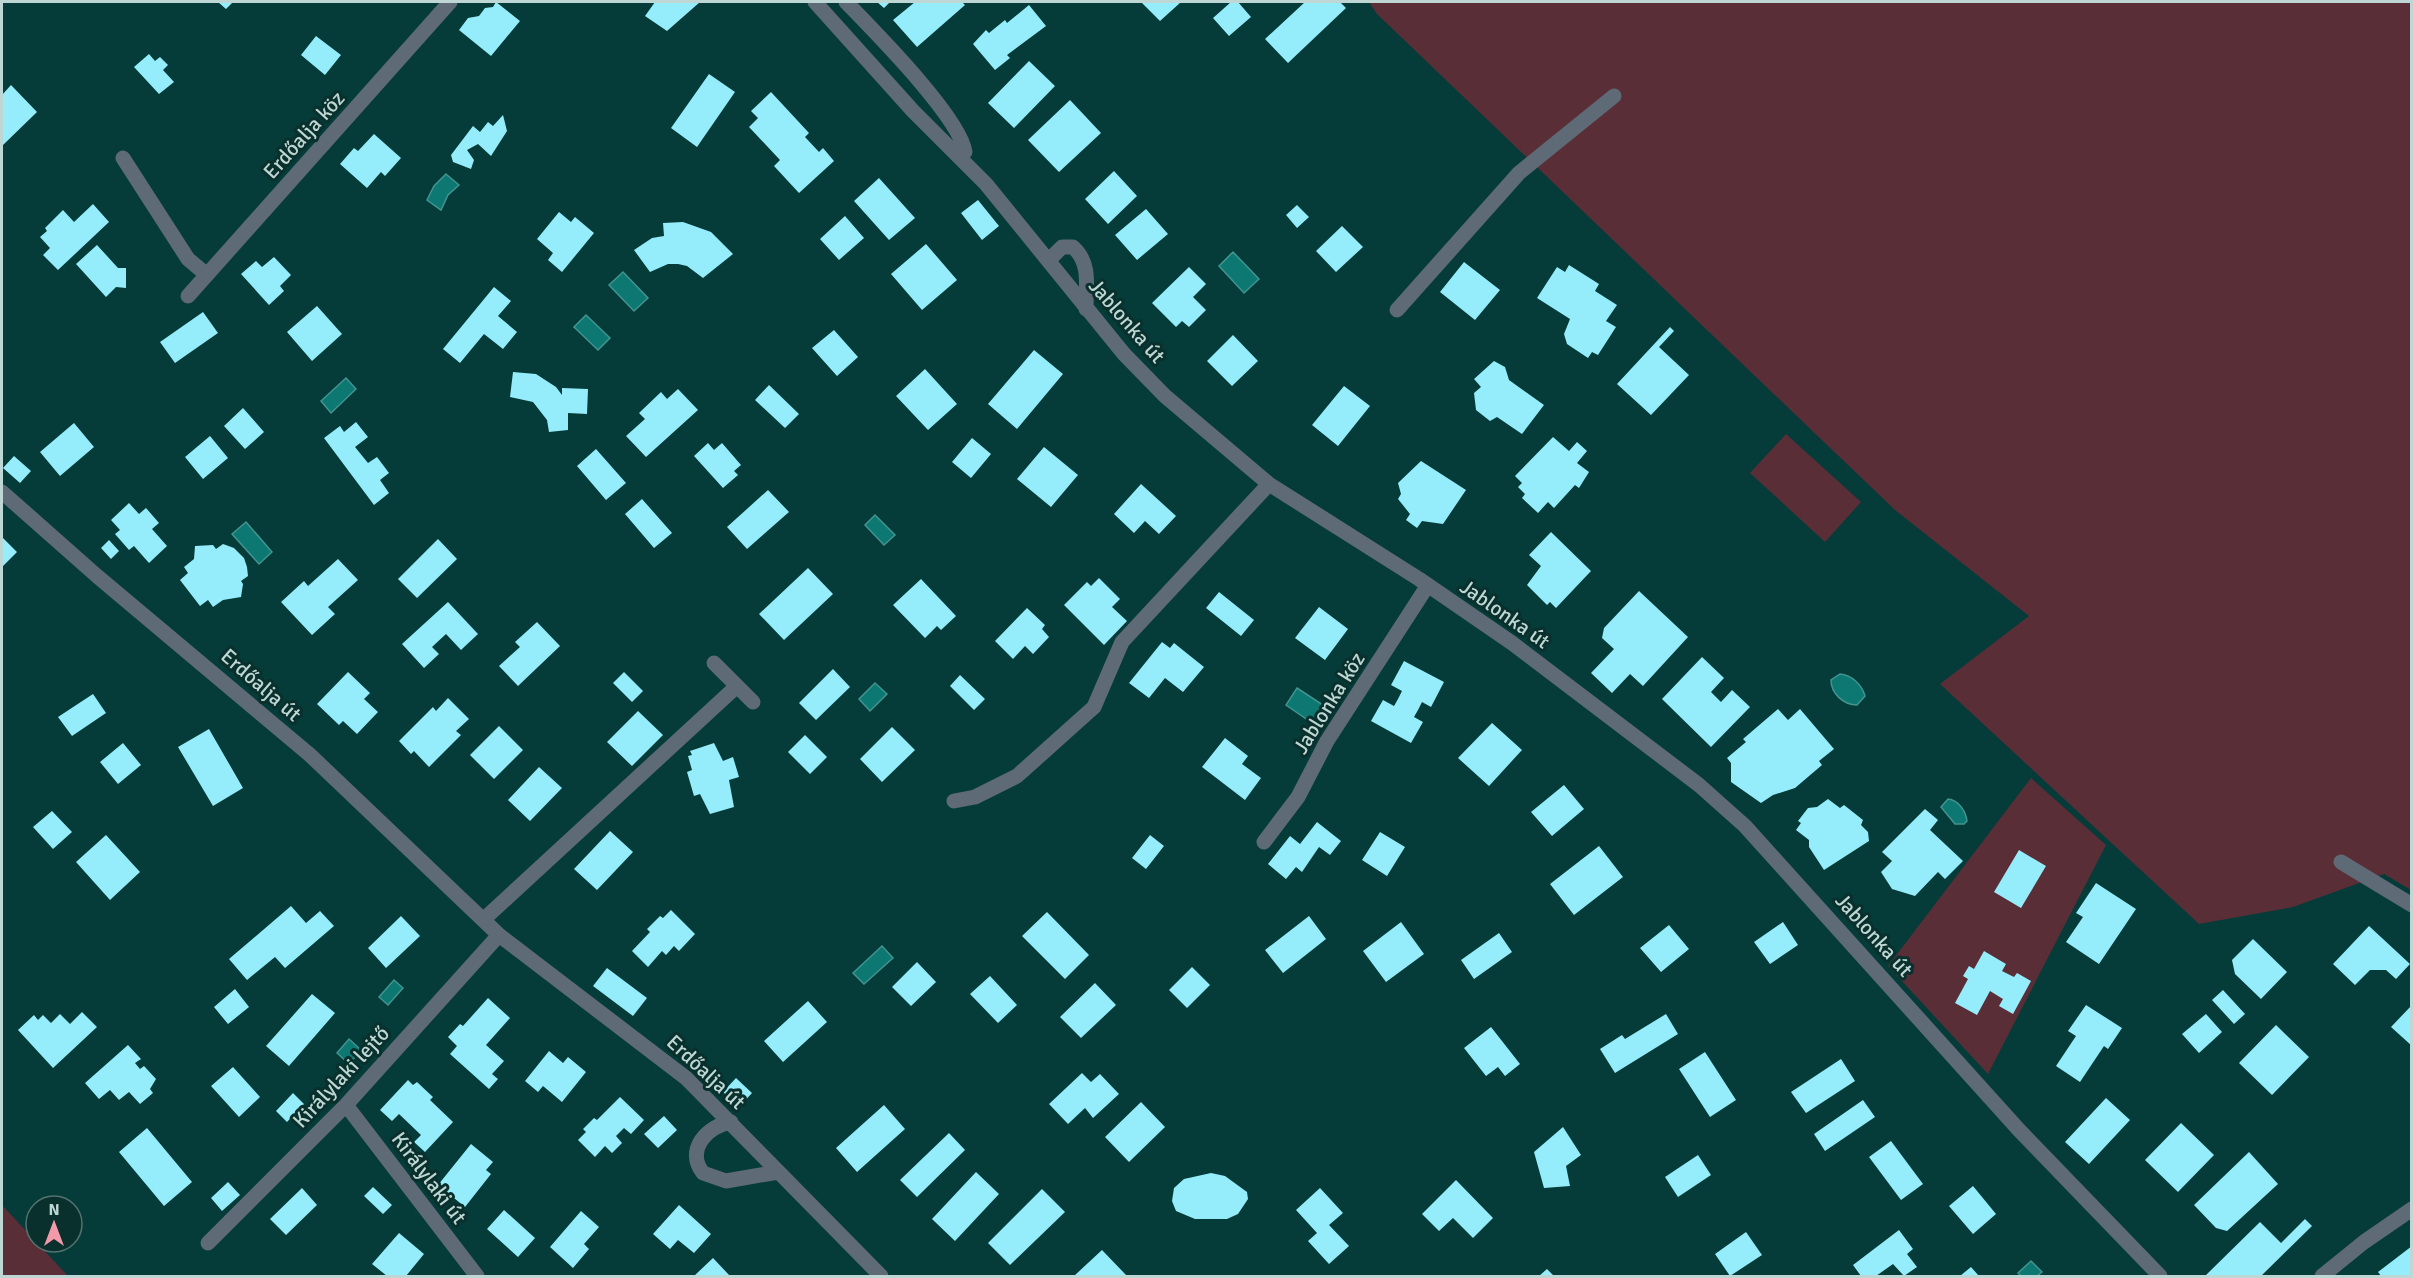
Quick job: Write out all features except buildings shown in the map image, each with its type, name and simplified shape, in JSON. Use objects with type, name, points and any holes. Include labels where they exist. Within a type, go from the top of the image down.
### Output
[{"type":"street","name":"Erdőalja köz","points":[[188,296],[450,2]]},
{"type":"street","name":"Jablonka út","points":[[815,2],[914,111],[986,184],[1086,309],[1124,354],[1165,396],[1269,484],[1428,585],[1512,643],[1699,785],[1745,826],[2019,1130],[2160,1276]]},
{"type":"street","points":[[846,2],[891,48],[952,123],[963,142],[964,152],[959,157]]},
{"type":"street","points":[[1397,310],[1519,173],[1614,96]]},
{"type":"street","points":[[123,158],[188,259],[207,275]]},
{"type":"street","points":[[1049,260],[1062,248],[1073,247],[1082,254],[1086,266],[1086,309]]},
{"type":"street","points":[[954,801],[975,796],[1017,776],[1094,707],[1122,642],[1269,484]]},
{"type":"street","name":"Erdőalja út","points":[[2,492],[97,576],[302,748],[500,935],[658,1054],[731,1122],[881,1276]]},
{"type":"street","name":"Jablonka köz","points":[[1264,842],[1298,797],[1327,741],[1428,585]]},
{"type":"street","points":[[714,663],[753,702]]},
{"type":"street","points":[[483,920],[737,686]]},
{"type":"street","points":[[2341,862],[2412,905]]},
{"type":"street","name":"Királylaki lejtő","points":[[208,1243],[346,1105],[500,935]]},
{"type":"street","name":"Királylaki út","points":[[346,1105],[477,1276]]},
{"type":"street","points":[[731,1122],[719,1124],[710,1129],[700,1142],[697,1160],[703,1173],[726,1181],[778,1172]]},
{"type":"street","points":[[2322,1276],[2364,1242],[2412,1209]]},
{"type":"shaded area","points":[[1369,2],[2411,2],[2411,890],[2384,874],[2293,907],[2199,924],[1940,684],[2029,616],[1895,510],[1377,14]]},
{"type":"shaded area","points":[[1786,434],[1861,502],[1825,542],[1750,473]]},
{"type":"shaded area","points":[[2031,778],[2106,845],[1988,1074],[1888,966]]},
{"type":"shaded area","points":[[2,1205],[24,1229],[24,1254],[48,1254],[68,1276],[2,1276]]},
{"type":"water","points":[[446,174],[459,185],[448,195],[441,210],[427,200],[434,186]]},
{"type":"water","points":[[1233,252],[1259,279],[1244,293],[1219,266]]},
{"type":"water","points":[[623,272],[648,298],[634,311],[609,285]]},
{"type":"water","points":[[586,315],[610,338],[598,350],[574,327]]},
{"type":"water","points":[[346,378],[356,389],[331,413],[321,401]]},
{"type":"water","points":[[875,515],[895,535],[884,545],[865,525]]},
{"type":"water","points":[[246,522],[272,552],[259,564],[232,534]]},
{"type":"water","points":[[1840,674],[1852,678],[1862,688],[1865,696],[1857,705],[1843,701],[1833,689],[1831,680]]},
{"type":"water","points":[[875,683],[887,694],[870,711],[859,699]]},
{"type":"water","points":[[1297,688],[1326,707],[1315,725],[1286,705]]},
{"type":"water","points":[[1948,799],[1959,804],[1963,810],[1967,821],[1964,824],[1955,824],[1941,807]]},
{"type":"water","points":[[882,946],[893,958],[864,984],[853,973]]},
{"type":"water","points":[[394,980],[403,988],[388,1005],[379,997]]},
{"type":"water","points":[[349,1039],[361,1050],[349,1064],[337,1053]]},
{"type":"water","points":[[2031,1261],[2042,1272],[2037,1276],[2021,1276],[2018,1273]]}]
